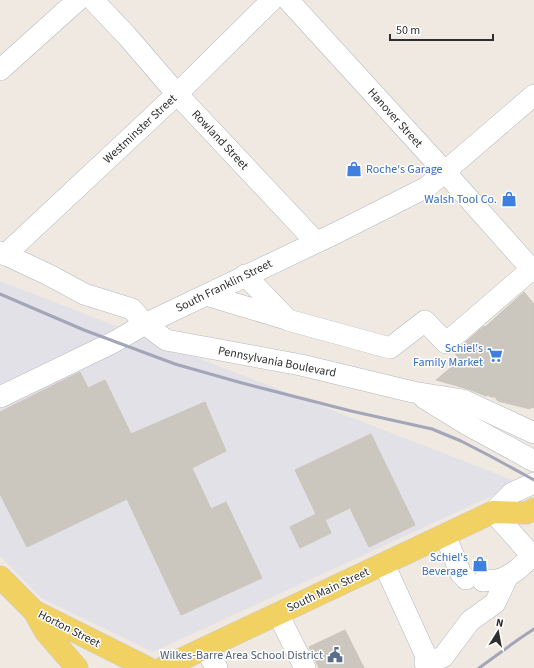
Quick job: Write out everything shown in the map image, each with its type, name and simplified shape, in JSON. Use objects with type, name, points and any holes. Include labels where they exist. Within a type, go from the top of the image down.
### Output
[{"type":"main road","name":"South Main Street","points":[[163,668],[492,512],[526,513],[534,509]]},
{"type":"main road","name":"Horton Street","points":[[0,577],[34,611],[148,668]]},
{"type":"main road","points":[[34,611],[45,631],[77,668]]},
{"type":"street","points":[[0,70],[78,0]]},
{"type":"street","name":"Rowland Street","points":[[93,0],[127,36],[177,94],[316,242]]},
{"type":"street","name":"Westminster Street","points":[[2,253],[177,94],[272,0]]},
{"type":"street","name":"Hanover Street","points":[[288,0],[533,271]]},
{"type":"street","name":"South Franklin Street","points":[[0,397],[114,342],[145,324],[427,187],[533,97]]},
{"type":"street","name":"Pennsylvania Boulevard","points":[[2,253],[51,276],[84,294],[132,309],[145,324],[166,340],[301,365],[413,392],[463,400],[534,433]]},
{"type":"street","points":[[206,295],[288,320],[390,348],[425,321],[446,343],[533,271]]},
{"type":"street","points":[[245,275],[288,320]]},
{"type":"street","name":"Pennsylvania Boulevard","points":[[413,392],[468,425],[534,461]]},
{"type":"street","name":"South Main Street","points":[[492,512],[512,493],[534,483]]},
{"type":"street","points":[[445,535],[461,574],[475,580],[497,580],[508,576],[533,557],[492,512]]},
{"type":"street","points":[[384,564],[426,656],[421,666]]},
{"type":"street","points":[[421,666],[442,657],[470,621],[495,603],[508,576]]},
{"type":"street","points":[[278,614],[305,668]]},
{"type":"street","points":[[204,648],[217,668]]},
{"type":"shaded area","points":[[0,281],[520,483],[153,652],[41,598],[0,556]]},
{"type":"building","name":"Schiel's Family Market","points":[[524,292],[534,304],[534,408],[531,407],[530,409],[498,401],[495,397],[488,395],[486,396],[436,380],[460,360],[454,352]]},
{"type":"building","points":[[80,372],[88,388],[105,380],[131,434],[205,402],[226,451],[192,468],[211,509],[226,502],[262,578],[181,615],[127,499],[27,547],[0,494],[0,412]]},
{"type":"building","points":[[371,434],[415,525],[369,547],[350,508],[325,520],[331,533],[300,548],[290,527],[316,514],[295,470]]},
{"type":"building","points":[[345,630],[364,668],[319,668],[309,647]]},
{"type":"railway","points":[[0,294],[84,330],[175,364],[351,411],[432,429],[461,441],[534,480]]},
{"type":"railway","points":[[479,668],[534,629]]},
{"type":"place","name":"Roche's Garage","points":[[354,169]]},
{"type":"place","name":"Walsh Tool Co.","points":[[509,199]]},
{"type":"place","name":"Schiel's Family Market","points":[[495,355]]},
{"type":"place","name":"Schiel's Beverage","points":[[480,564]]},
{"type":"place","name":"Wilkes-Barre Area School District","points":[[335,655]]}]
